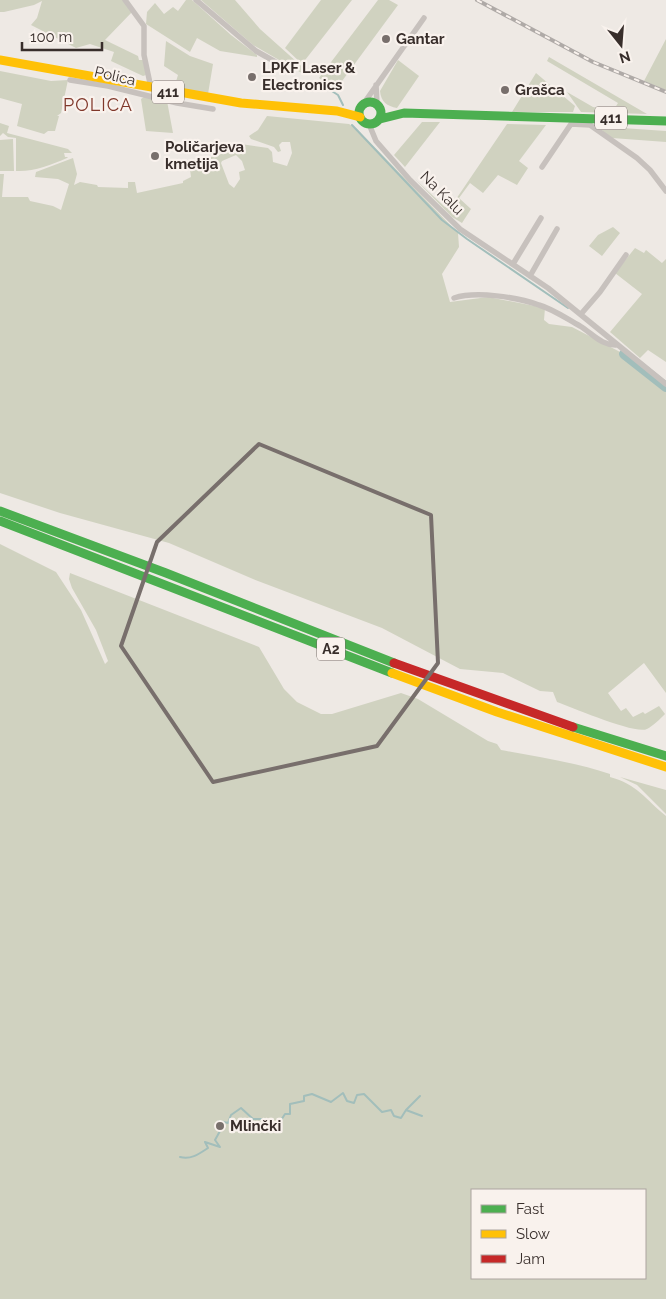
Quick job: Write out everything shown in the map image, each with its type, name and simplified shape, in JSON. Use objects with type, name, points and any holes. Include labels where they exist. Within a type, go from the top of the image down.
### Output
[{"type":"main road","name":"411","points":[[0,60],[80,78],[240,103],[337,111],[361,109],[372,101],[404,114]]},
{"type":"main road","points":[[379,105],[382,112],[380,119]]},
{"type":"main road","points":[[361,109],[364,122],[370,124]]},
{"type":"main road","name":"411","points":[[370,124],[380,119],[404,114],[588,121],[666,121]]},
{"type":"main road","name":"A2","points":[[0,511],[118,554],[446,683],[580,730],[666,756]]},
{"type":"main road","name":"A2","points":[[0,521],[119,565],[444,693],[666,767]]},
{"type":"street","name":"Polica","points":[[125,0],[144,26],[144,55],[151,88]]},
{"type":"street","points":[[196,0],[256,51],[290,70]]},
{"type":"street","points":[[361,109],[424,18]]},
{"type":"street","name":"Polica","points":[[70,80],[80,78],[177,103],[213,109]]},
{"type":"street","points":[[376,85],[379,105]]},
{"type":"street","points":[[542,167],[571,124],[588,121],[637,158],[650,170],[666,191]]},
{"type":"street","name":"Na Kalu","points":[[370,124],[376,141],[410,180],[460,229],[513,264],[581,314],[666,384]]},
{"type":"street","points":[[513,264],[541,218]]},
{"type":"street","points":[[530,276],[557,229]]},
{"type":"street","points":[[581,314],[600,292],[626,255]]},
{"type":"street","points":[[454,298],[477,296],[512,298],[540,305],[583,328],[608,345],[618,345]]},
{"type":"highlighted area","points":[[259,444],[431,515],[438,663],[377,746],[213,782],[121,646],[157,542]]},
{"type":"green space","points":[[0,0],[124,0],[133,11],[105,40],[138,56],[139,60],[143,60],[146,75],[143,76],[111,61],[114,52],[90,44],[76,48],[31,25],[37,18],[42,1],[34,5],[0,12]]},
{"type":"green space","points":[[186,0],[192,0],[231,35],[257,55],[257,57],[220,51],[197,38],[190,52],[146,24],[147,12],[155,3],[164,14],[173,7],[178,11]]},
{"type":"green space","points":[[201,0],[235,0],[260,29],[307,71],[308,74],[305,75],[253,45]]},
{"type":"green space","points":[[321,0],[352,0],[302,64],[285,48]]},
{"type":"green space","points":[[378,0],[389,0],[398,5],[336,89],[319,78]]},
{"type":"green space","points":[[666,39],[666,90],[644,81]]},
{"type":"green space","points":[[166,41],[190,56],[213,64],[208,94],[174,88],[178,75],[164,66]]},
{"type":"green space","points":[[549,57],[647,114],[581,112],[567,92],[593,107],[613,111],[618,103],[547,61]]},
{"type":"green space","points":[[398,60],[419,76],[397,108],[385,103],[380,91]]},
{"type":"green space","points":[[0,71],[51,81],[68,80],[61,113],[57,116],[59,116],[55,131],[48,131],[44,134],[17,126],[22,104],[0,98]]},
{"type":"green space","points":[[536,73],[575,106],[573,112],[512,112]]},
{"type":"green space","points":[[144,97],[167,101],[173,133],[146,131],[141,99]]},
{"type":"green space","points":[[267,116],[349,124],[357,129],[458,233],[459,247],[442,274],[450,302],[488,297],[545,308],[544,320],[549,324],[572,327],[624,354],[666,389],[666,693],[644,663],[608,693],[621,711],[626,708],[633,717],[643,712],[645,714],[659,706],[665,714],[649,728],[641,730],[630,728],[557,702],[553,692],[540,691],[503,673],[460,669],[382,628],[253,579],[169,543],[60,513],[0,493],[0,174],[4,174],[2,197],[28,197],[30,201],[53,206],[61,210],[69,184],[58,179],[35,177],[36,172],[73,158],[77,174],[74,185],[80,182],[97,185],[98,187],[128,188],[128,182],[135,182],[137,193],[183,183],[183,181],[191,177],[190,169],[208,165],[211,157],[235,150],[234,143],[268,148],[272,152],[273,162],[287,166],[292,153],[290,142],[282,142],[279,145],[281,151],[278,152],[274,147],[251,139],[249,136],[258,130]],"holes":[[[236,155],[242,161],[245,170],[239,172],[240,179],[234,188],[229,184],[221,163]]]},
{"type":"green space","points":[[422,122],[440,122],[405,167],[394,155]]},
{"type":"green space","points":[[0,123],[9,126],[7,133],[68,149],[72,153],[64,153],[67,158],[48,165],[35,169],[16,171],[16,138],[8,137],[3,133],[0,136]]},
{"type":"green space","points":[[507,124],[546,125],[519,161],[528,168],[517,185],[498,175],[483,193],[470,183],[459,198],[471,209],[462,223],[452,217],[415,179],[445,207],[450,208]]},
{"type":"green space","points":[[607,127],[666,131],[666,142],[612,138],[602,130]]},
{"type":"green space","points":[[13,139],[14,171],[0,171],[0,140]]},
{"type":"green space","points":[[613,227],[620,233],[602,256],[589,246],[598,235]]},
{"type":"green space","points":[[635,248],[644,253],[646,250],[662,263],[666,259],[666,362],[648,350],[640,358],[610,332],[642,294],[615,273]]},
{"type":"green space","points":[[0,544],[56,572],[81,610],[105,664],[108,661],[96,630],[72,588],[69,579],[70,573],[259,647],[284,689],[297,702],[321,714],[332,714],[401,693],[418,699],[488,741],[497,744],[501,750],[569,763],[610,774],[610,777],[634,788],[666,816],[666,1299],[0,1299]]},
{"type":"green space","points":[[620,777],[666,790],[666,814],[637,785]]},
{"type":"waterway","points":[[316,81],[338,95],[343,105]]},
{"type":"waterway","points":[[352,125],[442,220],[568,308]]},
{"type":"waterway","points":[[624,354],[666,387]]},
{"type":"waterway","points":[[180,1157],[195,1156],[208,1148],[205,1142],[220,1147],[215,1140],[220,1131],[219,1121],[228,1123],[231,1115],[241,1108],[253,1119],[262,1119],[267,1125],[276,1128],[285,1114],[290,1114],[290,1104],[304,1101],[304,1096],[312,1094],[331,1102],[343,1093],[347,1101],[354,1103],[357,1095],[364,1094],[382,1112],[391,1110],[394,1116],[401,1118],[406,1110],[422,1116]]},
{"type":"waterway","points":[[406,1110],[420,1096]]},
{"type":"railway","points":[[477,0],[593,62],[666,92]]},
{"type":"traffic: fast","points":[[370,102],[378,105],[381,113],[378,121],[370,124],[362,121],[359,113],[362,105],[370,102]]},
{"type":"traffic: fast","points":[[380,119],[404,113],[666,121]]},
{"type":"traffic: fast","points":[[0,511],[166,573],[394,663]]},
{"type":"traffic: fast","points":[[0,521],[392,673]]},
{"type":"traffic: fast","points":[[573,727],[666,756]]},
{"type":"traffic: slow","points":[[0,60],[241,103],[337,111],[360,117]]},
{"type":"traffic: slow","points":[[392,673],[497,712],[666,767]]},
{"type":"traffic: jam","points":[[394,663],[573,727]]},
{"type":"place","name":"Gantar","points":[[386,39]]},
{"type":"place","name":"LPKF Laser & Electronics","points":[[252,77]]},
{"type":"place","name":"Grašca","points":[[505,90]]},
{"type":"place","name":"Poličarjeva kmetija","points":[[155,156]]},
{"type":"place","name":"Mlinčki","points":[[220,1126]]},
{"type":"district","name":"POLICA","points":[[98,105]]}]
